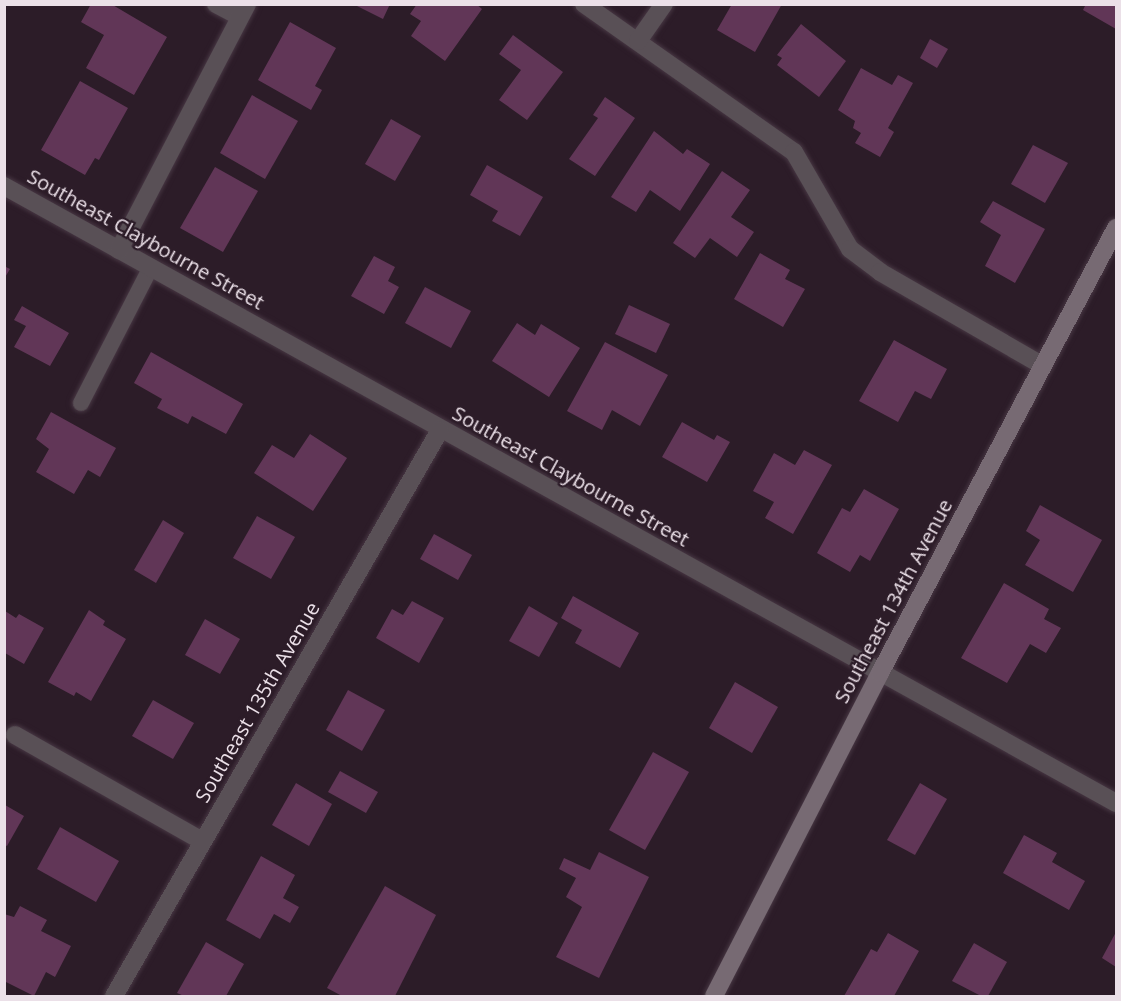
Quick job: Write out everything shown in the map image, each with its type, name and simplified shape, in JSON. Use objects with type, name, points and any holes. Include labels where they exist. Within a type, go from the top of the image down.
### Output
[{"type":"street","points":[[119,250],[244,11],[216,4]]},
{"type":"street","points":[[584,4],[794,152],[850,249],[880,272],[1042,365]]},
{"type":"street","points":[[638,41],[664,4]]},
{"type":"street","name":"Southeast Claybourne Street","points":[[4,186],[440,430],[1116,803]]},
{"type":"street","name":"Southeast 134th Avenue","points":[[714,996],[880,673],[1116,228]]},
{"type":"street","name":"Southeast 135th Avenue","points":[[114,996],[440,430]]},
{"type":"street","points":[[15,735],[202,841]]},
{"type":"lane","points":[[81,403],[151,267]]},
{"type":"building","points":[[91,4],[111,4],[167,37],[134,95],[86,68],[104,35],[81,22]]},
{"type":"building","points":[[353,4],[390,4],[383,19]]},
{"type":"building","points":[[417,4],[476,4],[482,9],[445,61],[411,36],[421,21],[410,14]]},
{"type":"building","points":[[732,4],[782,4],[755,52],[717,30]]},
{"type":"building","points":[[1086,4],[1116,4],[1116,29],[1083,10]]},
{"type":"building","points":[[290,22],[336,48],[315,86],[322,90],[311,110],[258,80]]},
{"type":"building","points":[[801,24],[846,61],[819,97],[777,65],[782,58],[777,55]]},
{"type":"building","points":[[513,35],[563,72],[527,120],[499,100],[521,70],[499,54]]},
{"type":"building","points":[[930,39],[948,49],[937,68],[920,58]]},
{"type":"building","points":[[861,68],[892,85],[898,75],[913,83],[888,128],[894,132],[880,157],[855,143],[861,133],[853,128],[855,121],[838,110]]},
{"type":"building","points":[[80,81],[128,108],[99,160],[95,158],[85,175],[41,150]]},
{"type":"building","points":[[252,95],[298,121],[265,179],[220,153]]},
{"type":"building","points":[[605,97],[635,118],[595,176],[569,159],[598,118],[593,115]]},
{"type":"building","points":[[391,119],[421,136],[395,181],[365,164]]},
{"type":"building","points":[[654,131],[683,154],[687,149],[710,164],[680,211],[650,190],[636,212],[611,197]]},
{"type":"building","points":[[1033,145],[1068,163],[1045,203],[1011,184]]},
{"type":"building","points":[[487,165],[543,197],[520,236],[492,221],[498,211],[470,195]]},
{"type":"building","points":[[215,167],[258,191],[223,252],[180,228]]},
{"type":"building","points":[[722,171],[750,190],[731,217],[754,232],[737,257],[710,238],[695,258],[673,243]]},
{"type":"building","points":[[993,201],[1045,229],[1015,283],[985,266],[1001,235],[980,222]]},
{"type":"building","points":[[760,253],[790,270],[785,279],[805,289],[783,327],[734,299]]},
{"type":"building","points":[[374,256],[395,267],[388,281],[399,287],[384,314],[351,296]]},
{"type":"building","points":[[4,266],[10,269],[4,279]]},
{"type":"building","points":[[425,287],[471,311],[451,348],[405,323]]},
{"type":"building","points":[[629,305],[670,324],[656,353],[615,334]]},
{"type":"building","points":[[22,306],[69,333],[50,366],[14,347],[26,326],[14,320]]},
{"type":"building","points":[[517,323],[535,335],[541,324],[580,348],[549,397],[492,361]]},
{"type":"building","points":[[894,340],[947,369],[931,399],[915,391],[898,422],[859,401]]},
{"type":"building","points":[[605,342],[668,375],[640,426],[612,410],[602,430],[567,411]]},
{"type":"building","points":[[151,352],[243,404],[226,434],[192,416],[188,424],[157,408],[162,399],[134,383]]},
{"type":"building","points":[[51,412],[116,448],[100,477],[88,470],[74,494],[36,472],[49,449],[36,439]]},
{"type":"building","points":[[682,422],[714,440],[717,435],[730,442],[707,482],[662,457]]},
{"type":"building","points":[[310,434],[347,458],[313,511],[254,473],[272,445],[294,458]]},
{"type":"building","points":[[804,450],[832,465],[793,534],[765,518],[774,502],[753,491],[774,453],[795,465]]},
{"type":"building","points":[[864,489],[899,509],[870,561],[860,555],[850,572],[817,553],[842,508],[850,512]]},
{"type":"building","points":[[1040,505],[1102,540],[1073,592],[1025,565],[1040,540],[1026,531]]},
{"type":"building","points":[[257,516],[295,537],[271,579],[233,558]]},
{"type":"building","points":[[163,520],[184,533],[156,583],[134,570]]},
{"type":"building","points":[[434,534],[472,555],[458,580],[420,559]]},
{"type":"building","points":[[1004,583],[1049,609],[1044,619],[1061,628],[1046,653],[1030,644],[1007,683],[961,658]]},
{"type":"building","points":[[573,596],[639,633],[620,668],[575,643],[582,630],[561,618]]},
{"type":"building","points":[[412,601],[444,618],[419,663],[376,638],[392,609],[403,615]]},
{"type":"building","points":[[529,606],[558,623],[539,657],[509,641]]},
{"type":"building","points":[[89,610],[105,621],[103,625],[126,639],[91,701],[76,692],[74,696],[48,682]]},
{"type":"building","points":[[5,611],[16,618],[19,614],[44,628],[24,664],[5,653]]},
{"type":"building","points":[[205,619],[240,639],[220,674],[185,655]]},
{"type":"building","points":[[735,682],[778,707],[752,753],[709,728]]},
{"type":"building","points":[[348,690],[385,710],[362,751],[326,730]]},
{"type":"building","points":[[153,700],[194,723],[173,759],[132,736]]},
{"type":"building","points":[[653,752],[689,772],[645,850],[609,830]]},
{"type":"building","points":[[340,771],[378,792],[366,813],[328,792]]},
{"type":"building","points":[[296,783],[332,804],[309,846],[272,825]]},
{"type":"building","points":[[920,783],[947,799],[915,855],[887,840]]},
{"type":"building","points":[[5,805],[24,816],[7,846],[5,845]]},
{"type":"building","points":[[60,827],[119,861],[96,902],[37,869]]},
{"type":"building","points":[[1024,835],[1057,853],[1052,862],[1085,881],[1069,910],[1003,873]]},
{"type":"building","points":[[599,852],[649,877],[599,978],[556,957],[582,907],[566,897],[576,878],[559,869],[564,858],[590,870]]},
{"type":"building","points":[[261,856],[295,875],[283,898],[299,907],[290,923],[274,914],[260,939],[226,920]]},
{"type":"building","points":[[385,886],[436,915],[395,996],[342,996],[327,988]]},
{"type":"building","points":[[20,906],[47,920],[41,931],[71,946],[55,977],[46,972],[34,996],[4,981],[4,914],[14,917]]},
{"type":"building","points":[[1116,932],[1116,967],[1102,958]]},
{"type":"building","points":[[888,933],[919,951],[894,996],[844,996],[871,949],[877,952]]},
{"type":"building","points":[[206,942],[244,964],[226,996],[184,996],[177,993]]},
{"type":"building","points":[[974,943],[1007,962],[988,996],[981,996],[952,981]]}]
